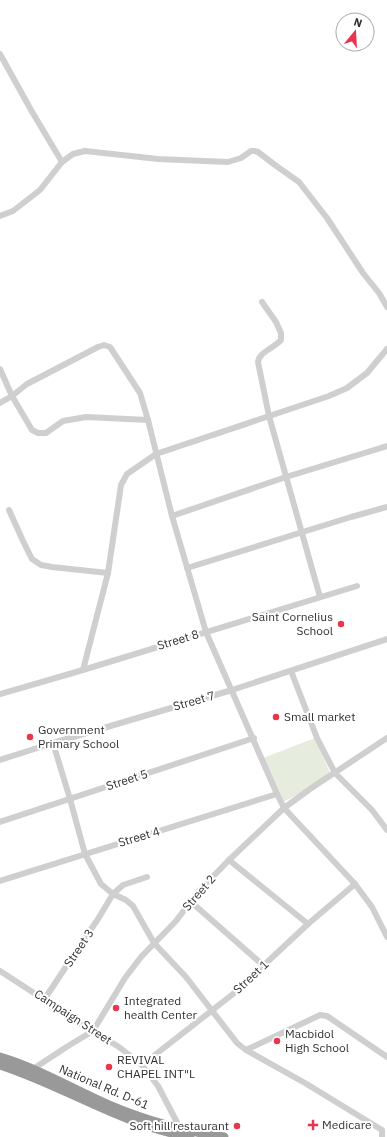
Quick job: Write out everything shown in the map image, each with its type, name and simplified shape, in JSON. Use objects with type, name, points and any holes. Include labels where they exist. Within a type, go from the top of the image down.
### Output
[{"type":"highway","name":"National Rd. D-61","points":[[0,1057],[33,1069],[106,1104],[185,1134]]},
{"type":"highway","name":"National Rd. D-61","points":[[0,1065],[135,1122],[185,1134],[224,1137]]},
{"type":"street","points":[[0,54],[62,162]]},
{"type":"street","points":[[0,216],[13,211],[40,190],[62,162],[72,154],[85,150],[158,159],[228,162],[241,158],[251,152],[258,152],[299,182],[327,218],[363,273],[380,293],[387,308]]},
{"type":"street","points":[[262,302],[276,322],[281,333],[281,340],[276,346],[262,354],[258,358],[258,362],[269,416],[320,597]]},
{"type":"street","points":[[0,403],[27,384],[98,347],[104,345],[110,347],[140,393],[172,516],[206,632],[254,738],[277,794],[284,808],[355,884],[372,907],[387,937]]},
{"type":"street","points":[[84,670],[108,573],[121,485],[127,474],[156,454],[329,396],[347,388],[366,373],[387,349]]},
{"type":"street","points":[[0,369],[12,396],[32,430],[38,434],[46,433],[63,421],[86,416],[148,420]]},
{"type":"street","points":[[172,516],[286,477],[387,446]]},
{"type":"street","points":[[187,568],[387,507]]},
{"type":"street","points":[[9,510],[32,559],[40,565],[108,573]]},
{"type":"street","name":"Street 8","points":[[1,694],[357,586]]},
{"type":"street","name":"Street 7","points":[[0,760],[232,690],[387,639]]},
{"type":"street","points":[[291,671],[317,738],[335,773],[372,810],[387,830]]},
{"type":"street","points":[[0,686],[1,694]]},
{"type":"street","name":"Street 5","points":[[0,822],[254,738]]},
{"type":"street","name":"Street 2","points":[[33,1069],[93,1031],[125,978],[141,957],[176,921],[190,901],[229,860],[284,808],[387,738]]},
{"type":"street","points":[[53,743],[85,854],[101,884],[113,894],[126,900],[133,906],[154,943],[186,977],[237,1043],[246,1050],[305,1084],[382,1134],[387,1125]]},
{"type":"street","name":"Street 4","points":[[0,881],[277,794]]},
{"type":"street","points":[[229,860],[308,924]]},
{"type":"street","points":[[113,894],[123,886],[147,877]]},
{"type":"street","name":"Street 1","points":[[142,1065],[233,994],[308,924],[355,884]]},
{"type":"street","name":"Street 3","points":[[44,1000],[113,894]]},
{"type":"street","points":[[190,901],[264,966]]},
{"type":"street","name":"Campaign Street","points":[[0,971],[54,1008],[119,1047],[142,1065],[158,1086],[185,1134]]},
{"type":"street","points":[[246,1050],[320,1015],[323,1015],[327,1016],[387,1057]]},
{"type":"shaded area","points":[[315,738],[331,775],[309,789],[281,803],[263,758]]},
{"type":"place","name":"Saint Cornelius School","points":[[341,624]]},
{"type":"place","name":"Small market","points":[[276,717]]},
{"type":"place","name":"Government Primary School","points":[[30,737]]},
{"type":"place","name":"Integrated health Center","points":[[116,1008]]},
{"type":"place","name":"Macbidol High School","points":[[277,1041]]},
{"type":"place","name":"REVIVAL CHAPEL INT\"L","points":[[109,1067]]},
{"type":"place","name":"Medicare","points":[[313,1125]]},
{"type":"place","name":"Soft hill restaurant","points":[[237,1126]]}]
